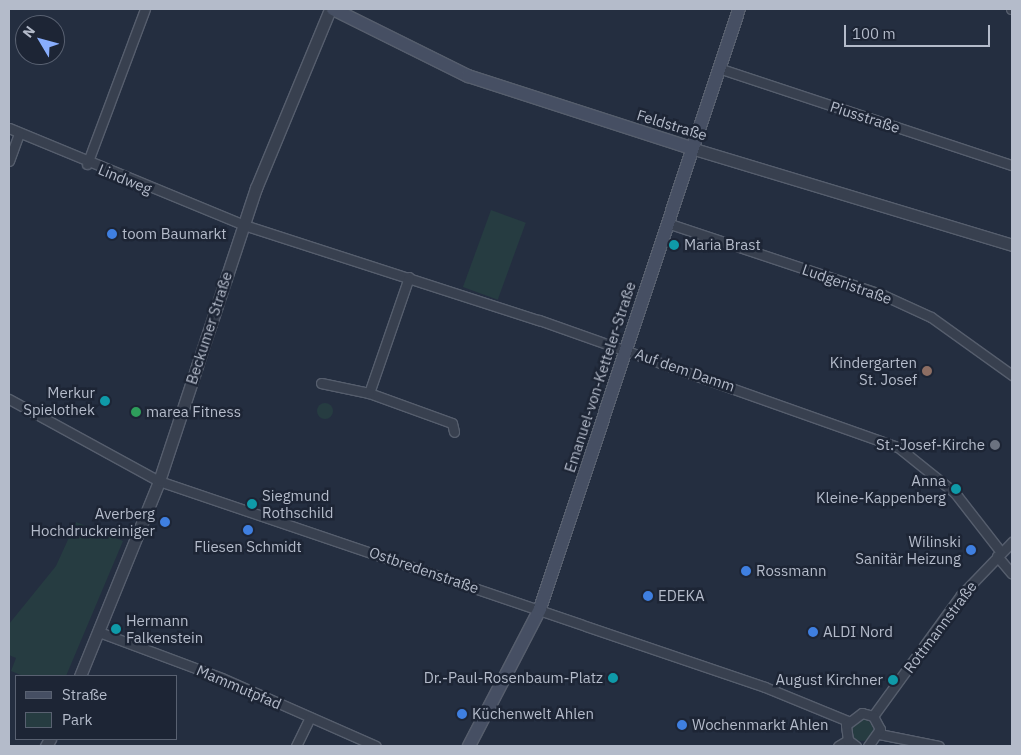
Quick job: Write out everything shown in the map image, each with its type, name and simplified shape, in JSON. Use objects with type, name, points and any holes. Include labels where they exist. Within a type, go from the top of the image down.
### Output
[{"type":"main road","name":"Feldstraße","points":[[332,9],[468,76],[691,148]]},
{"type":"main road","name":"Emanuel-von-Ketteler-Straße","points":[[469,746],[540,609],[691,148],[739,9]]},
{"type":"street","points":[[86,164],[145,9]]},
{"type":"street","name":"Beckumer Straße","points":[[80,675],[159,481],[244,225],[332,9]]},
{"type":"street","name":"Piusstraße","points":[[718,68],[1012,165]]},
{"type":"street","name":"Lindweg","points":[[9,128],[86,164],[244,225]]},
{"type":"street","points":[[9,161],[19,133]]},
{"type":"street","name":"Feldstraße","points":[[691,148],[1012,246]]},
{"type":"street","name":"Ludgeristraße","points":[[667,223],[883,295],[931,317],[1012,375]]},
{"type":"street","name":"Auf dem Damm","points":[[244,225],[409,277],[626,351],[898,448],[955,493],[1012,574]]},
{"type":"street","points":[[369,393],[409,277]]},
{"type":"street","points":[[321,383],[369,393],[452,423],[454,432]]},
{"type":"street","name":"Ostbredenstraße","points":[[9,399],[159,481],[540,609],[811,704],[848,721]]},
{"type":"street","name":"Rottmannstraße","points":[[873,716],[961,596],[1012,542]]},
{"type":"street","name":"Mammutpfad","points":[[99,632],[310,717],[376,746]]},
{"type":"street","points":[[848,740],[848,721],[862,713],[873,716],[879,734]]},
{"type":"street","points":[[296,746],[310,717]]},
{"type":"street","points":[[868,746],[879,734]]},
{"type":"street","points":[[879,734],[939,746]]},
{"type":"street","points":[[838,746],[848,740]]},
{"type":"street","points":[[848,740],[856,746]]},
{"type":"green space","points":[[491,210],[526,223],[498,300],[463,287]]},
{"type":"green space","points":[[325,403],[333,411],[325,419],[317,411]]},
{"type":"green space","points":[[76,522],[123,541],[66,675],[21,675],[11,671],[16,658],[9,655],[9,624],[56,566]]},
{"type":"green space","points":[[862,719],[870,722],[873,730],[870,738],[862,741],[854,738],[851,730],[854,722]]},
{"type":"place","name":"toom Baumarkt","points":[[112,234]]},
{"type":"place","name":"Maria Brast","points":[[674,245]]},
{"type":"place","name":"Kindergarten St. Josef","points":[[927,371]]},
{"type":"place","name":"Merkur Spielothek","points":[[105,401]]},
{"type":"place","name":"marea Fitness","points":[[136,412]]},
{"type":"place","name":"St.-Josef-Kirche","points":[[995,445]]},
{"type":"place","name":"Anna Kleine-Kappenberg","points":[[956,489]]},
{"type":"place","name":"Siegmund Rothschild","points":[[252,504]]},
{"type":"place","name":"Averberg Hochdruckreiniger","points":[[165,522]]},
{"type":"place","name":"Fliesen Schmidt","points":[[248,530]]},
{"type":"place","name":"Wilinski Sanitär Heizung","points":[[971,550]]},
{"type":"place","name":"Rossmann","points":[[746,571]]},
{"type":"place","name":"EDEKA","points":[[648,596]]},
{"type":"place","name":"Hermann Falkenstein","points":[[116,629]]},
{"type":"place","name":"ALDI Nord","points":[[813,632]]},
{"type":"place","name":"Dr.-Paul-Rosenbaum-Platz","points":[[613,678]]},
{"type":"place","name":"August Kirchner","points":[[893,680]]},
{"type":"place","name":"Küchenwelt Ahlen","points":[[462,714]]},
{"type":"place","name":"Wochenmarkt Ahlen","points":[[682,725]]}]
